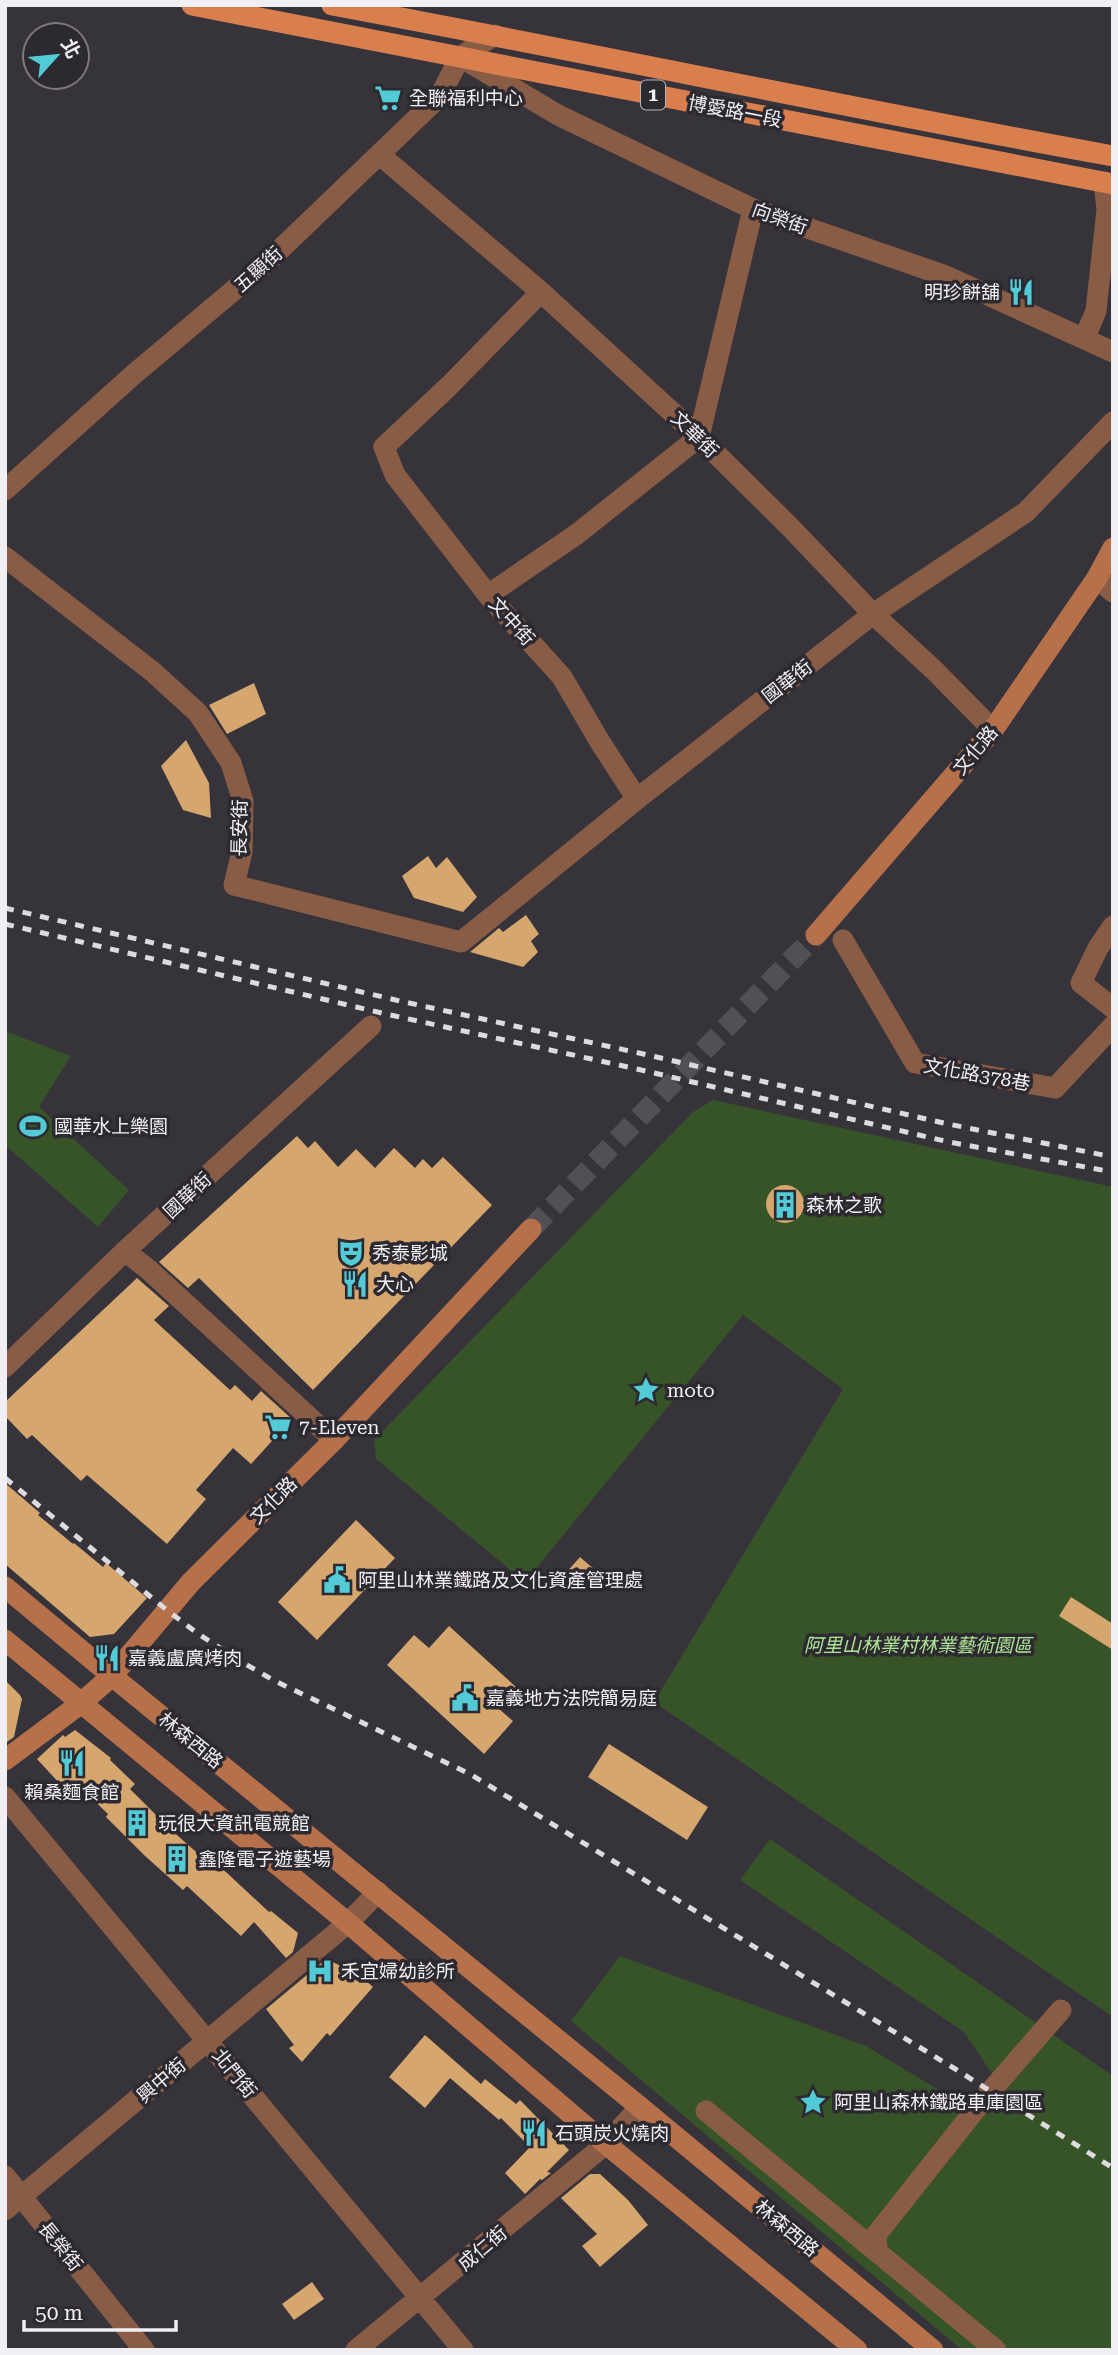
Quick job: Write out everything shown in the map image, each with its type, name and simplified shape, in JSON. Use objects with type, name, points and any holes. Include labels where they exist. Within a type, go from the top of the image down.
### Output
[{"type":"main road","name":"博愛路一段","points":[[192,5],[1108,183]]},
{"type":"main road","name":"博愛路一段","points":[[332,5],[495,35],[914,120],[1113,156]]},
{"type":"main road","name":"文化路","points":[[816,935],[993,730],[1105,585],[1113,548]]},
{"type":"main road","name":"文化路","points":[[5,1760],[112,1676],[191,1582],[334,1440],[531,1229]]},
{"type":"main road","name":"林森西路","points":[[5,1587],[933,2350]]},
{"type":"main road","points":[[5,1640],[348,1923],[606,2144],[858,2350]]},
{"type":"street","points":[[460,57],[495,35]]},
{"type":"street","name":"五顯街","points":[[5,490],[133,375],[265,264],[380,155],[440,96],[460,57]]},
{"type":"street","name":"向榮街","points":[[460,57],[552,112],[753,209],[946,276],[1113,352]]},
{"type":"street","name":"文華街","points":[[380,155],[541,292],[699,438],[790,527],[873,614],[934,670],[993,730]]},
{"type":"street","points":[[1084,339],[1096,311],[1108,183]]},
{"type":"street","points":[[488,595],[577,534],[699,438],[753,209]]},
{"type":"street","name":"文中街","points":[[541,292],[449,386],[384,447],[395,475],[488,595],[562,677],[637,799]]},
{"type":"street","name":"國華街","points":[[461,942],[637,799],[873,614],[1026,512],[1113,422]]},
{"type":"street","name":"長安街","points":[[5,557],[153,672],[198,713],[232,763],[243,801],[242,852],[234,885],[461,942]]},
{"type":"street","points":[[1113,926],[1098,948],[1081,983],[1113,1008]]},
{"type":"street","name":"文化路378巷","points":[[843,940],[915,1063],[1055,1088],[1094,1043],[1113,1026]]},
{"type":"street","name":"國華街","points":[[5,1367],[125,1251],[371,1026]]},
{"type":"street","points":[[125,1251],[334,1440]]},
{"type":"street","name":"北門街","points":[[5,1797],[463,2350]]},
{"type":"street","points":[[348,1923],[378,1892]]},
{"type":"street","name":"興中街","points":[[14,2203],[348,1923]]},
{"type":"street","points":[[877,2252],[876,2235],[983,2100],[1061,2010]]},
{"type":"street","points":[[606,2144],[640,2107]]},
{"type":"street","points":[[706,2111],[996,2350]]},
{"type":"street","name":"成仁街","points":[[356,2350],[606,2144]]},
{"type":"street","name":"長榮街","points":[[5,2176],[14,2203],[144,2350]]},
{"type":"green space","name":"國華水上樂園","points":[[5,1031],[71,1056],[39,1107],[129,1190],[98,1227],[5,1145]]},
{"type":"green space","name":"阿里山林業村林業藝術園區","points":[[713,1100],[1113,1187],[1113,2017],[654,1702],[843,1389],[743,1315],[525,1582],[376,1459],[374,1440],[693,1112]]},
{"type":"green space","name":"阿里山森林鐵路車庫園區","points":[[770,1839],[1113,2076],[1113,2350],[962,2350],[571,2021],[620,1956],[866,2046],[975,2112],[997,2081],[964,2032],[740,1880]]},
{"type":"building","points":[[254,683],[266,714],[227,734],[209,705]]},
{"type":"building","points":[[186,740],[209,783],[211,818],[183,810],[161,766]]},
{"type":"building","points":[[428,856],[436,868],[447,857],[477,897],[463,912],[414,898],[402,876]]},
{"type":"building","points":[[526,915],[539,934],[531,941],[538,952],[523,967],[470,952],[499,928],[503,932]]},
{"type":"building","name":"秀泰影城","points":[[297,1136],[308,1148],[315,1141],[338,1167],[356,1149],[375,1168],[394,1148],[415,1168],[423,1159],[432,1168],[443,1157],[492,1205],[313,1390],[199,1278],[188,1288],[159,1262]]},
{"type":"building","name":"森林之歌","points":[[785,1185],[799,1190],[804,1204],[799,1218],[785,1223],[771,1218],[766,1204],[771,1190]]},
{"type":"building","points":[[137,1278],[169,1306],[154,1320],[230,1390],[235,1385],[252,1401],[261,1391],[292,1419],[251,1464],[233,1448],[196,1490],[206,1499],[167,1544],[87,1475],[81,1481],[32,1435],[27,1439],[5,1416],[5,1402]]},
{"type":"building","points":[[5,1483],[73,1544],[103,1567],[106,1563],[147,1598],[114,1634],[90,1637],[5,1564]]},
{"type":"building","name":"阿里山林業鐵路及文化資產管理處","points":[[356,1520],[395,1558],[317,1640],[278,1602]]},
{"type":"building","points":[[580,1557],[596,1571],[579,1589],[565,1574]]},
{"type":"building","points":[[1071,1597],[1113,1624],[1113,1650],[1059,1616]]},
{"type":"building","name":"嘉義地方法院簡易庭","points":[[449,1626],[517,1688],[498,1708],[513,1721],[484,1754],[387,1665],[414,1635],[429,1648]]},
{"type":"building","points":[[5,1680],[22,1699],[14,1737],[7,1742]]},
{"type":"building","points":[[75,1730],[111,1758],[135,1784],[130,1789],[170,1829],[210,1864],[213,1860],[269,1912],[298,1933],[293,1952],[286,1958],[254,1922],[241,1936],[187,1886],[183,1890],[144,1855],[82,1789],[73,1798],[37,1759],[63,1735],[65,1737]]},
{"type":"building","points":[[609,1744],[708,1807],[687,1840],[588,1777]]},
{"type":"building","points":[[326,1959],[358,1974],[373,1987],[330,2036],[327,2033],[302,2062],[289,2048],[294,2045],[266,2009]]},
{"type":"building","points":[[425,2035],[481,2084],[485,2079],[516,2104],[520,2100],[569,2150],[547,2172],[551,2173],[540,2179],[525,2194],[505,2173],[530,2147],[501,2118],[499,2120],[450,2078],[425,2108],[389,2077]]},
{"type":"building","points":[[590,2174],[600,2174],[628,2200],[648,2225],[600,2267],[582,2246],[597,2234],[561,2198]]},
{"type":"building","points":[[312,2282],[324,2299],[294,2320],[282,2304]]},
{"type":"tunnel","points":[[531,1229],[816,935]]},
{"type":"railway","points":[[5,908],[400,1001],[948,1124],[1113,1157]]},
{"type":"railway","points":[[5,924],[949,1142],[1113,1172]]},
{"type":"railway","points":[[5,1478],[168,1611],[240,1661],[275,1681],[470,1774],[1113,2168]]},
{"type":"place","name":"全聯福利中心","points":[[388,98]]},
{"type":"place","name":"明珍餅舖","points":[[1021,292]]},
{"type":"place","name":"國華水上樂園","points":[[33,1126]]},
{"type":"place","name":"森林之歌","points":[[785,1205]]},
{"type":"place","name":"秀泰影城","points":[[351,1253]]},
{"type":"place","name":"大心","points":[[355,1284]]},
{"type":"place","name":"moto","points":[[646,1390]]},
{"type":"place","name":"7-Eleven","points":[[278,1427]]},
{"type":"place","name":"阿里山林業鐵路及文化資產管理處","points":[[337,1580]]},
{"type":"place","name":"嘉義盧廣烤肉","points":[[107,1658]]},
{"type":"place","name":"嘉義地方法院簡易庭","points":[[465,1698]]},
{"type":"place","name":"賴桑麵食館","points":[[72,1763]]},
{"type":"place","name":"玩很大資訊電競館","points":[[137,1823]]},
{"type":"place","name":"鑫隆電子遊藝場","points":[[177,1859]]},
{"type":"place","name":"禾宜婦幼診所","points":[[320,1971]]},
{"type":"place","name":"阿里山森林鐵路車庫園區","points":[[813,2102]]},
{"type":"place","name":"石頭炭火燒肉","points":[[534,2133]]}]
